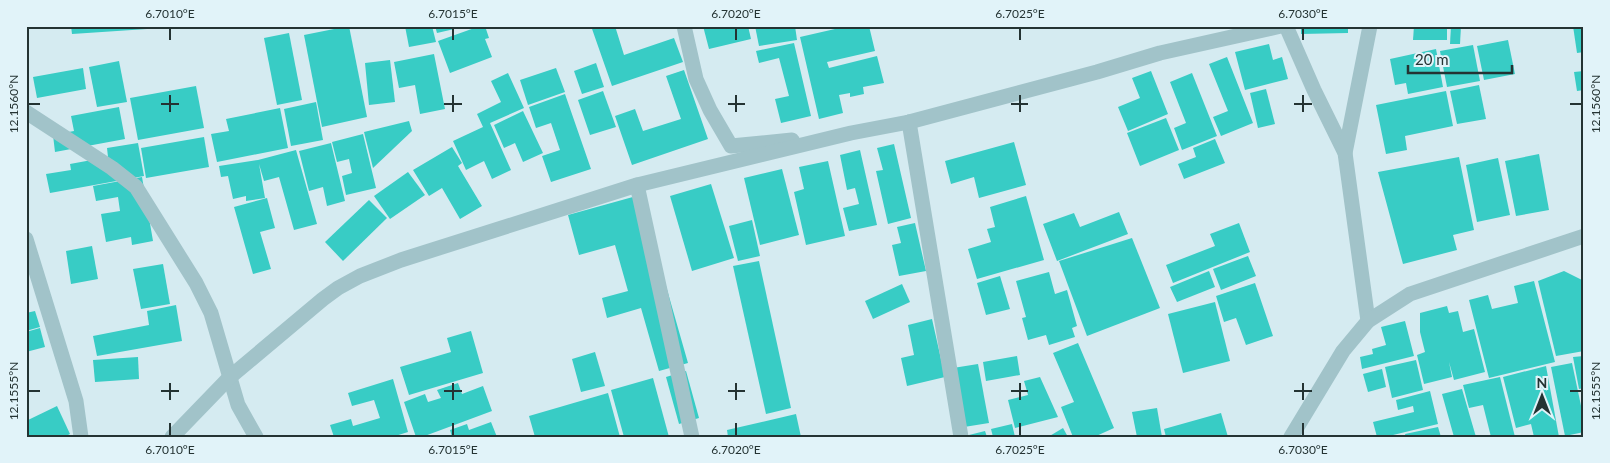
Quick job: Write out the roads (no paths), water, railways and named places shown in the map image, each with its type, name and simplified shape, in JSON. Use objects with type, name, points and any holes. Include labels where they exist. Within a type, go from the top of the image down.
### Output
[{"type":"street","points":[[684,26],[696,79],[710,110],[731,146],[851,134]]},
{"type":"street","points":[[172,437],[230,376],[323,299],[360,276],[401,260],[637,185],[909,122],[1160,54],[1281,26]]},
{"type":"street","points":[[1286,26],[1314,90],[1345,153],[1368,321]]},
{"type":"street","points":[[1345,153],[1370,26]]},
{"type":"street","points":[[26,112],[112,168],[136,187],[196,283],[211,313],[238,405],[256,437]]},
{"type":"street","points":[[909,122],[961,437]]},
{"type":"street","points":[[637,185],[692,437]]},
{"type":"street","points":[[1291,437],[1343,351],[1368,321],[1410,294],[1584,236]]},
{"type":"street","points":[[26,239],[76,401],[81,437]]}]
